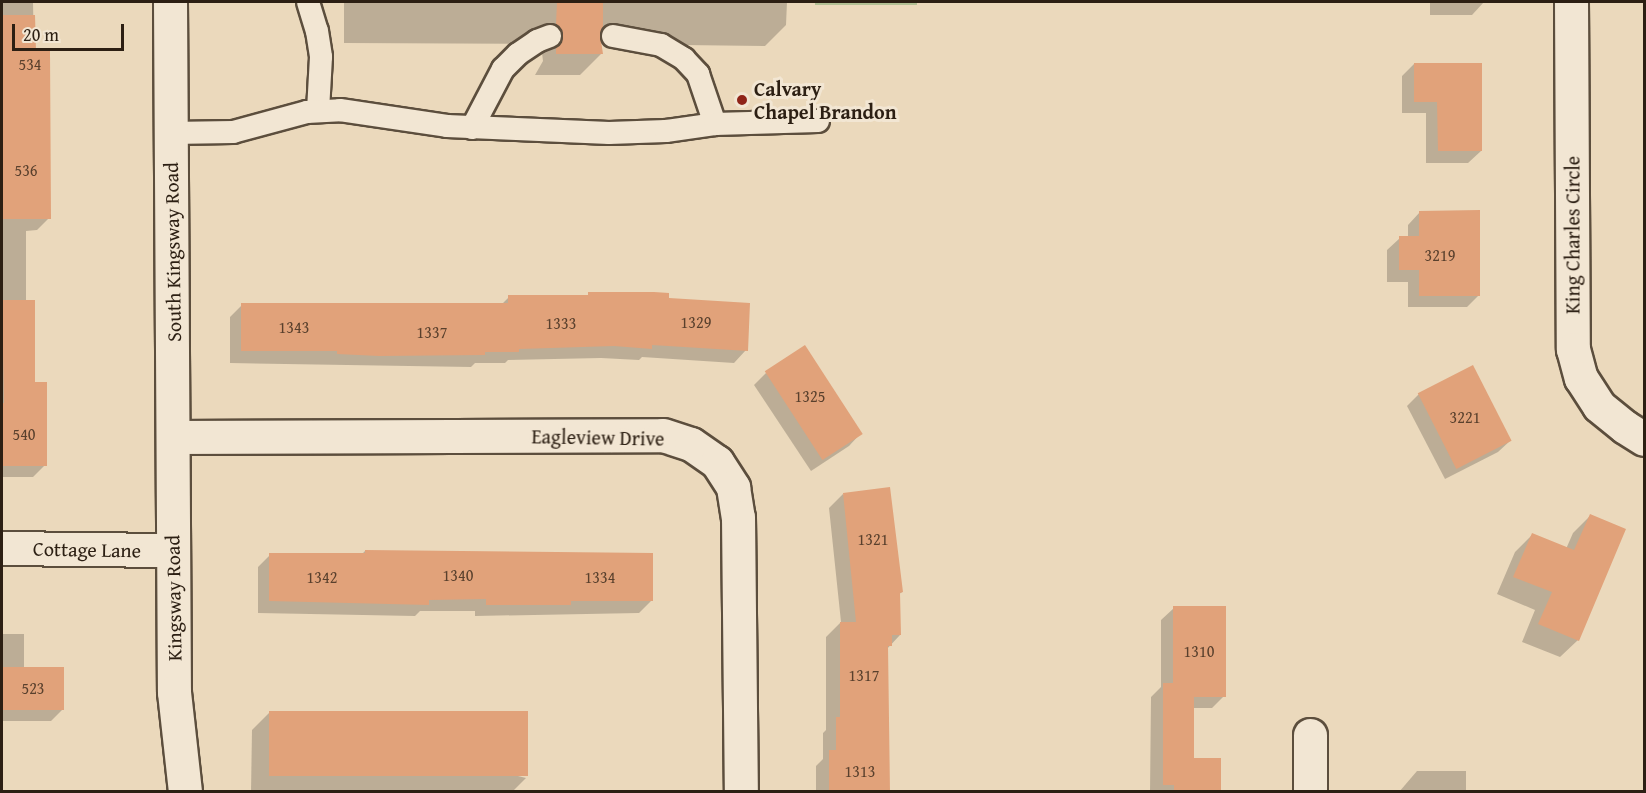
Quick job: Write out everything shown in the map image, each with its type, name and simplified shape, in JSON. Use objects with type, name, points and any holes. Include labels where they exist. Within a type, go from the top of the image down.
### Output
[{"type":"street","name":"South Kingsway Road","points":[[170,2],[172,503]]},
{"type":"street","name":"King Charles Circle","points":[[1571,2],[1573,349],[1581,378],[1599,406],[1644,439]]},
{"type":"street","name":"Eagleview Drive","points":[[173,437],[663,435],[691,444],[717,462],[733,487],[738,517],[741,792]]},
{"type":"street","name":"Kingsway Road","points":[[172,503],[174,692],[185,792]]},
{"type":"street","name":"Cottage Lane","points":[[2,548],[172,550]]},
{"type":"street","name":"Kingsway Road","points":[[161,792],[174,692]]},
{"type":"street","points":[[1310,735],[1310,792]]},
{"type":"lane","points":[[308,2],[317,32],[321,57],[318,110]]},
{"type":"lane","points":[[472,128],[503,69],[528,47],[550,36]]},
{"type":"lane","points":[[613,36],[660,45],[684,59],[698,74],[715,124]]},
{"type":"lane","points":[[171,133],[234,132],[318,110],[369,113],[472,128],[609,133],[666,131],[715,124],[818,121]]},
{"type":"green space","points":[[815,2],[917,2],[917,5],[815,5]]},
{"type":"building","points":[[557,2],[603,2],[603,27],[600,34],[603,54],[556,54],[556,48],[563,38],[562,31],[556,24]]},
{"type":"building","points":[[2,15],[35,15],[36,51],[50,51],[51,219],[2,219]]},
{"type":"building","points":[[1414,63],[1482,63],[1482,151],[1438,151],[1437,102],[1414,102]]},
{"type":"building","points":[[1480,210],[1480,296],[1419,296],[1419,270],[1399,270],[1399,236],[1419,236],[1419,211]]},
{"type":"building","points":[[588,292],[669,293],[669,298],[750,303],[748,351],[652,345],[652,349],[614,346],[519,349],[519,352],[485,352],[485,355],[379,356],[337,354],[337,351],[241,351],[241,303],[508,303],[508,295],[588,295]]},
{"type":"building","points":[[2,300],[35,300],[35,382],[47,382],[47,466],[2,466],[2,403],[4,403]]},
{"type":"building","points":[[805,345],[863,434],[822,460],[765,371]]},
{"type":"building","points":[[1473,365],[1512,441],[1456,469],[1418,393]]},
{"type":"building","points":[[890,487],[903,592],[900,593],[901,635],[892,635],[892,646],[888,646],[890,792],[829,792],[829,750],[836,750],[836,717],[840,717],[840,622],[856,622],[843,493]]},
{"type":"building","points":[[1590,514],[1626,529],[1579,641],[1538,624],[1552,592],[1513,577],[1532,533],[1574,550]]},
{"type":"building","points":[[365,550],[653,553],[653,601],[571,601],[571,605],[486,605],[486,599],[429,600],[429,605],[269,601],[269,553],[365,553]]},
{"type":"building","points":[[1173,606],[1226,606],[1226,697],[1194,697],[1194,758],[1221,758],[1221,792],[1174,792],[1174,785],[1163,785],[1163,683],[1173,683]]},
{"type":"building","points":[[2,667],[64,667],[64,710],[2,710]]},
{"type":"building","points":[[269,711],[528,711],[528,776],[269,776]]},
{"type":"place","name":"Calvary Chapel Brandon","points":[[742,100]]}]
